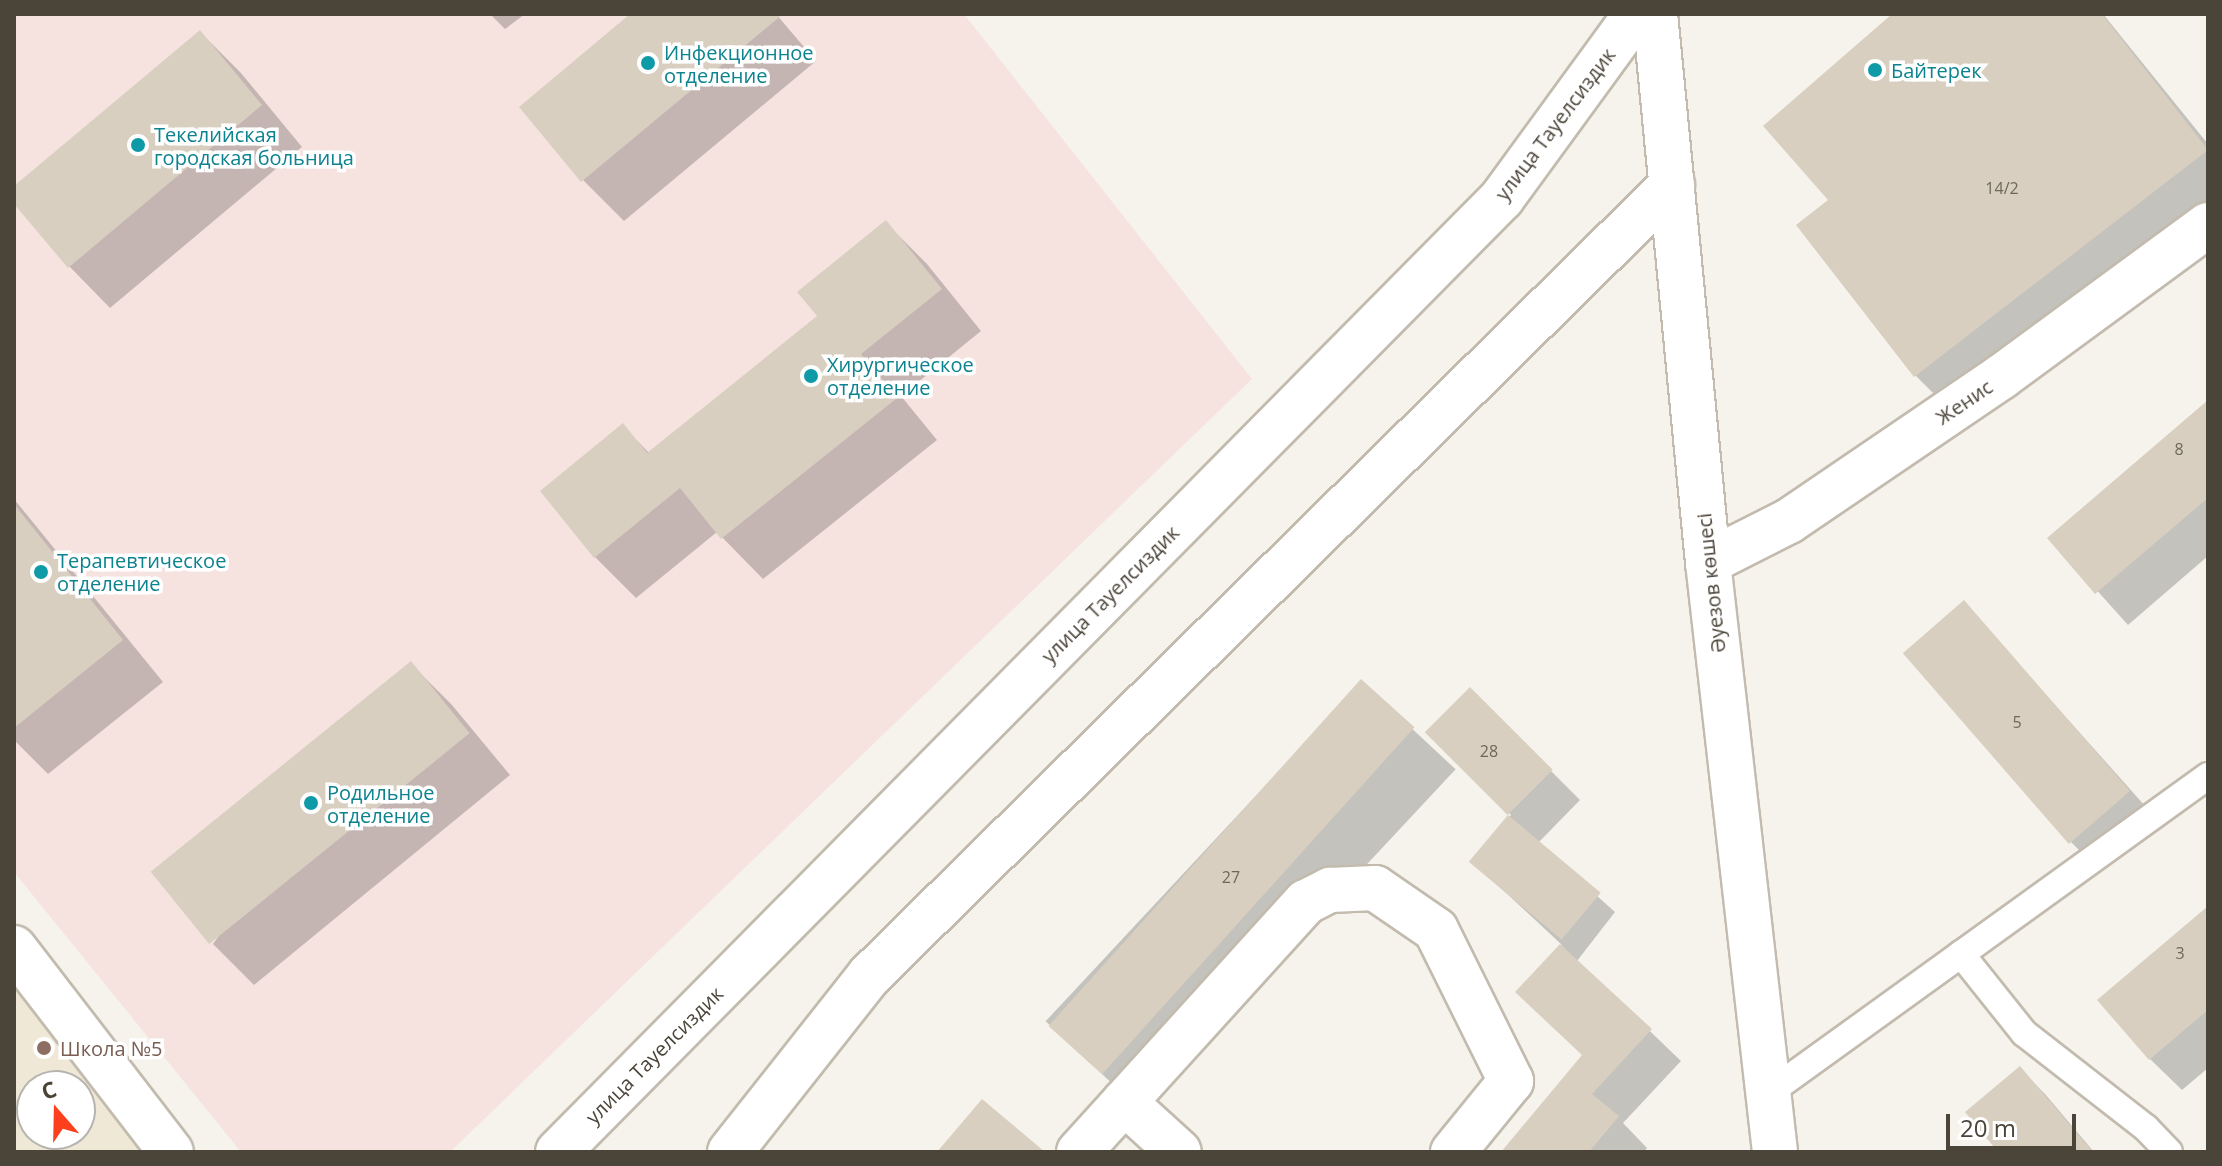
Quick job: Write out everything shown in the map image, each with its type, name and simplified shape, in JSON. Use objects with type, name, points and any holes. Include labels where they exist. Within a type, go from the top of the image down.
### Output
[{"type":"street","name":"улица Тауелсиздик","points":[[558,1152],[1502,198],[1636,14]]},
{"type":"street","name":"Әуезов көшесі","points":[[1655,14],[1708,562],[1775,1152]]},
{"type":"street","points":[[730,1152],[870,975],[1672,185]]},
{"type":"street","name":"Женис","points":[[1708,562],[1802,513],[2001,377],[2208,225]]},
{"type":"street","points":[[1079,1152],[1306,902],[1330,890],[1375,888],[1436,930],[1511,1081],[1453,1152]]},
{"type":"street","points":[[14,948],[171,1152]]},
{"type":"street","points":[[1124,1102],[1179,1152]]},
{"type":"lane","points":[[1770,1092],[2208,776]]},
{"type":"lane","points":[[1961,954],[2024,1033],[2146,1128],[2169,1152]]},
{"type":"shaded area","points":[[14,14],[964,14],[1252,379],[450,1152],[241,1152],[14,872]]},
{"type":"shaded area","name":"Школа №5","points":[[14,973],[92,1070],[16,1070],[16,1150],[96,1150],[96,1075],[158,1152],[14,1152]]},
{"type":"building","name":"Инфекционное отделение","points":[[630,14],[783,14],[581,182],[519,107]]},
{"type":"building","points":[[1892,14],[2102,14],[2208,150],[1914,377],[1796,225],[1828,200],[1763,126]]},
{"type":"building","name":"Текелийская городская больница","points":[[200,30],[262,105],[68,268],[14,204],[14,186]]},
{"type":"building","name":"Хирургическое отделение","points":[[886,220],[942,289],[861,354],[897,398],[721,539],[680,488],[594,558],[540,491],[623,423],[647,453],[817,316],[797,292]]},
{"type":"building","points":[[2208,400],[2208,498],[2095,594],[2047,538]]},
{"type":"building","name":"Терапевтическое отделение","points":[[14,504],[123,640],[14,728]]},
{"type":"building","points":[[1964,600],[2130,791],[2069,844],[1903,653]]},
{"type":"building","name":"Родильное отделение","points":[[411,661],[470,733],[209,944],[151,872]]},
{"type":"building","points":[[1361,679],[1415,727],[1102,1074],[1049,1026]]},
{"type":"building","points":[[1470,687],[1553,770],[1507,815],[1425,732]]},
{"type":"building","points":[[1508,815],[1601,893],[1561,940],[1469,862]]},
{"type":"building","points":[[2208,906],[2208,1010],[2149,1060],[2097,1000]]},
{"type":"building","points":[[1560,944],[1652,1029],[1592,1094],[1619,1116],[1589,1152],[1501,1152],[1582,1055],[1515,992]]},
{"type":"building","points":[[2020,1066],[2093,1152],[1998,1152],[1965,1112]]},
{"type":"building","points":[[982,1099],[1045,1152],[937,1152]]},
{"type":"place","name":"Инфекционное отделение","points":[[648,63]]},
{"type":"place","name":"Байтерек","points":[[1875,70]]},
{"type":"place","name":"Текелийская городская больница","points":[[138,145]]},
{"type":"place","name":"Хирургическое отделение","points":[[811,376]]},
{"type":"place","name":"Терапевтическое отделение","points":[[41,572]]},
{"type":"place","name":"Родильное отделение","points":[[311,803]]},
{"type":"place","name":"Школа №5","points":[[44,1048]]}]
